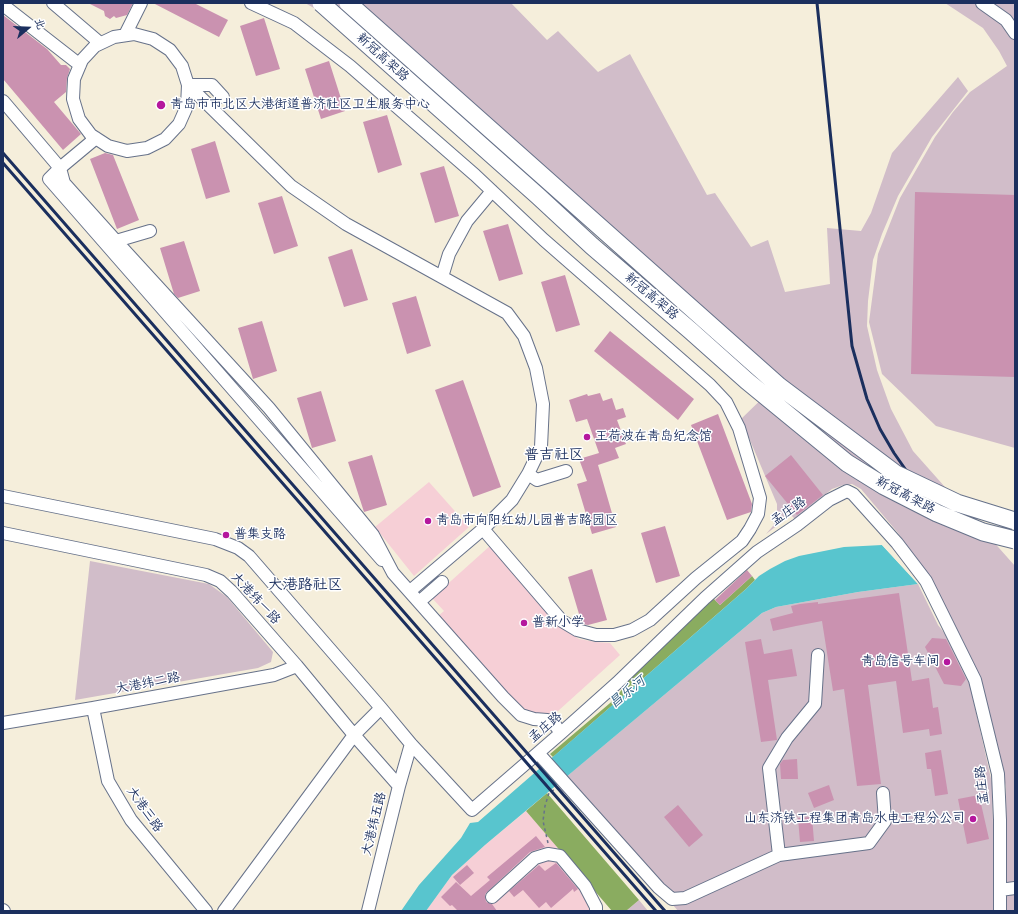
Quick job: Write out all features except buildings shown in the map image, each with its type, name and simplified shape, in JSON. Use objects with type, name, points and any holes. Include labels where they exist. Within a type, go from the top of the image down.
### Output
[{"type":"highway","name":"新冠高架路","points":[[321,3],[592,246],[691,330],[748,381],[847,463],[884,486],[937,513],[983,532],[1015,540]]},
{"type":"highway","name":"新冠高架路","points":[[348,3],[779,386],[896,474],[957,503],[1015,521]]},
{"type":"street","points":[[53,3],[100,43]]},
{"type":"street","points":[[125,35],[141,3]]},
{"type":"street","points":[[251,3],[294,23],[350,66],[710,386],[726,402],[739,428],[760,498],[758,514],[742,541],[696,578],[650,620],[632,630],[614,635],[596,635],[577,630],[562,621],[483,529]]},
{"type":"street","points":[[982,3],[1006,20],[1014,30]]},
{"type":"street","points":[[3,5],[80,65]]},
{"type":"street","points":[[134,34],[153,39],[170,50],[182,66],[188,85],[187,106],[179,124],[165,139],[147,148],[127,151],[108,146],[91,135],[79,119],[73,99],[74,79],[82,60],[95,46],[100,43],[114,36],[125,35],[134,34]]},
{"type":"street","points":[[188,85],[212,85],[223,97]]},
{"type":"street","points":[[188,85],[291,186],[346,224],[507,313],[524,336],[536,368],[544,404],[541,446],[528,474],[512,500],[483,529],[410,591]]},
{"type":"street","points":[[3,101],[60,168],[64,183],[269,408],[373,535],[394,573]]},
{"type":"street","points":[[96,138],[48,179],[365,542],[503,697],[521,715],[534,719],[547,720],[555,725],[561,733]]},
{"type":"street","points":[[442,277],[449,254],[467,221],[492,191]]},
{"type":"street","points":[[116,241],[150,230]]},
{"type":"street","points":[[528,474],[537,480],[566,471]]},
{"type":"street","name":"孟庄路","points":[[410,744],[472,810],[617,683],[705,598],[756,552],[797,525],[830,500],[847,491],[853,494],[892,538],[926,581],[975,680],[998,774],[1000,820],[1000,911]]},
{"type":"street","points":[[5,494],[215,539],[238,548],[249,556],[381,708],[410,744]]},
{"type":"street","name":"大港纬一路","points":[[3,533],[206,575],[220,581],[232,592],[297,666],[354,735],[399,786]]},
{"type":"street","points":[[419,602],[442,582]]},
{"type":"street","points":[[779,855],[769,768],[787,738],[815,704],[818,655]]},
{"type":"street","name":"大港纬二路","points":[[3,722],[92,708],[274,675],[297,666]]},
{"type":"street","name":"大港三路","points":[[92,708],[108,781],[131,820],[206,911]]},
{"type":"street","points":[[224,911],[354,735],[381,708]]},
{"type":"street","name":"大港纬五路","points":[[368,911],[410,744]]},
{"type":"street","points":[[538,753],[659,888],[672,899],[685,898],[779,855],[868,843],[886,822],[883,793]]},
{"type":"street","points":[[492,897],[535,858],[552,854],[560,856],[585,886],[596,907],[596,911]]},
{"type":"street","points":[[1000,890],[1015,888]]},
{"type":"path","points":[[552,854],[543,821],[545,806],[549,793],[563,780]]},
{"type":"shaded area","points":[[305,3],[511,3],[547,40],[558,31],[598,72],[630,54],[707,195],[715,193],[751,247],[768,240],[785,292],[830,284],[827,228],[861,231],[871,213],[892,153],[958,77],[968,91],[932,137],[898,196],[882,234],[873,260],[868,301],[867,326],[877,370],[891,409],[913,451],[1015,566],[1015,911],[1007,911],[1006,787],[980,679],[931,580],[898,533],[861,489],[852,484],[843,485],[832,489],[808,508],[796,520],[791,515],[766,534],[773,526],[777,515],[777,504],[741,419],[772,389],[630,258],[385,48]]},
{"type":"shaded area","points":[[945,3],[1015,3],[1015,448],[936,426],[882,374],[869,322],[878,254],[900,198],[935,137],[953,112],[970,92],[1007,66],[999,51],[983,28]]},
{"type":"shaded area","points":[[429,482],[469,527],[414,576],[375,527]]},
{"type":"shaded area","points":[[491,545],[561,628],[579,639],[610,643],[620,655],[558,711],[543,716],[522,712],[437,617],[444,611],[432,598]]},
{"type":"shaded area","points":[[90,561],[209,584],[227,597],[273,652],[271,662],[258,668],[75,700]]},
{"type":"shaded area","points":[[918,584],[938,625],[949,639],[968,677],[992,783],[995,911],[678,911],[566,777],[762,613],[776,607],[858,592]]},
{"type":"shaded area","points":[[526,811],[556,845],[560,860],[580,887],[588,902],[589,911],[426,911],[452,875]]},
{"type":"shaded area","points":[[639,900],[648,911],[626,911]]},
{"type":"green space","points":[[752,576],[755,580],[746,589],[553,757],[550,754],[616,698],[628,680],[713,598],[720,605]]},
{"type":"green space","points":[[547,793],[639,900],[626,911],[612,911],[526,811]]},
{"type":"water","name":"昌乐河","points":[[882,545],[918,584],[858,592],[776,607],[762,613],[485,845],[452,875],[426,911],[401,911],[419,885],[461,838],[470,823],[478,822],[746,589],[759,576],[785,561],[799,556],[844,547]]},
{"type":"pier","points":[[885,544],[920,584],[918,584],[882,545]]},
{"type":"railway","points":[[817,3],[852,346],[867,399],[880,429],[894,453],[917,486]]},
{"type":"railway","points":[[3,153],[665,911]]},
{"type":"railway","points":[[3,163],[656,911]]},
{"type":"place","name":"青岛市市北区大港街道普济社区卫生服务中心","points":[[161,105]]},
{"type":"place","name":"王荷波在青岛纪念馆","points":[[587,437]]},
{"type":"place","name":"青岛市向阳红幼儿园普吉路园区","points":[[428,521]]},
{"type":"place","name":"普集支路","points":[[226,535]]},
{"type":"place","name":"普新小学","points":[[524,623]]},
{"type":"place","name":"青岛信号车间","points":[[947,662]]},
{"type":"place","name":"山东济铁工程集团青岛水电工程分公司","points":[[973,819]]},
{"type":"district","name":"普吉社区","points":[[554,456]]},
{"type":"district","name":"大港路社区","points":[[305,586]]}]
